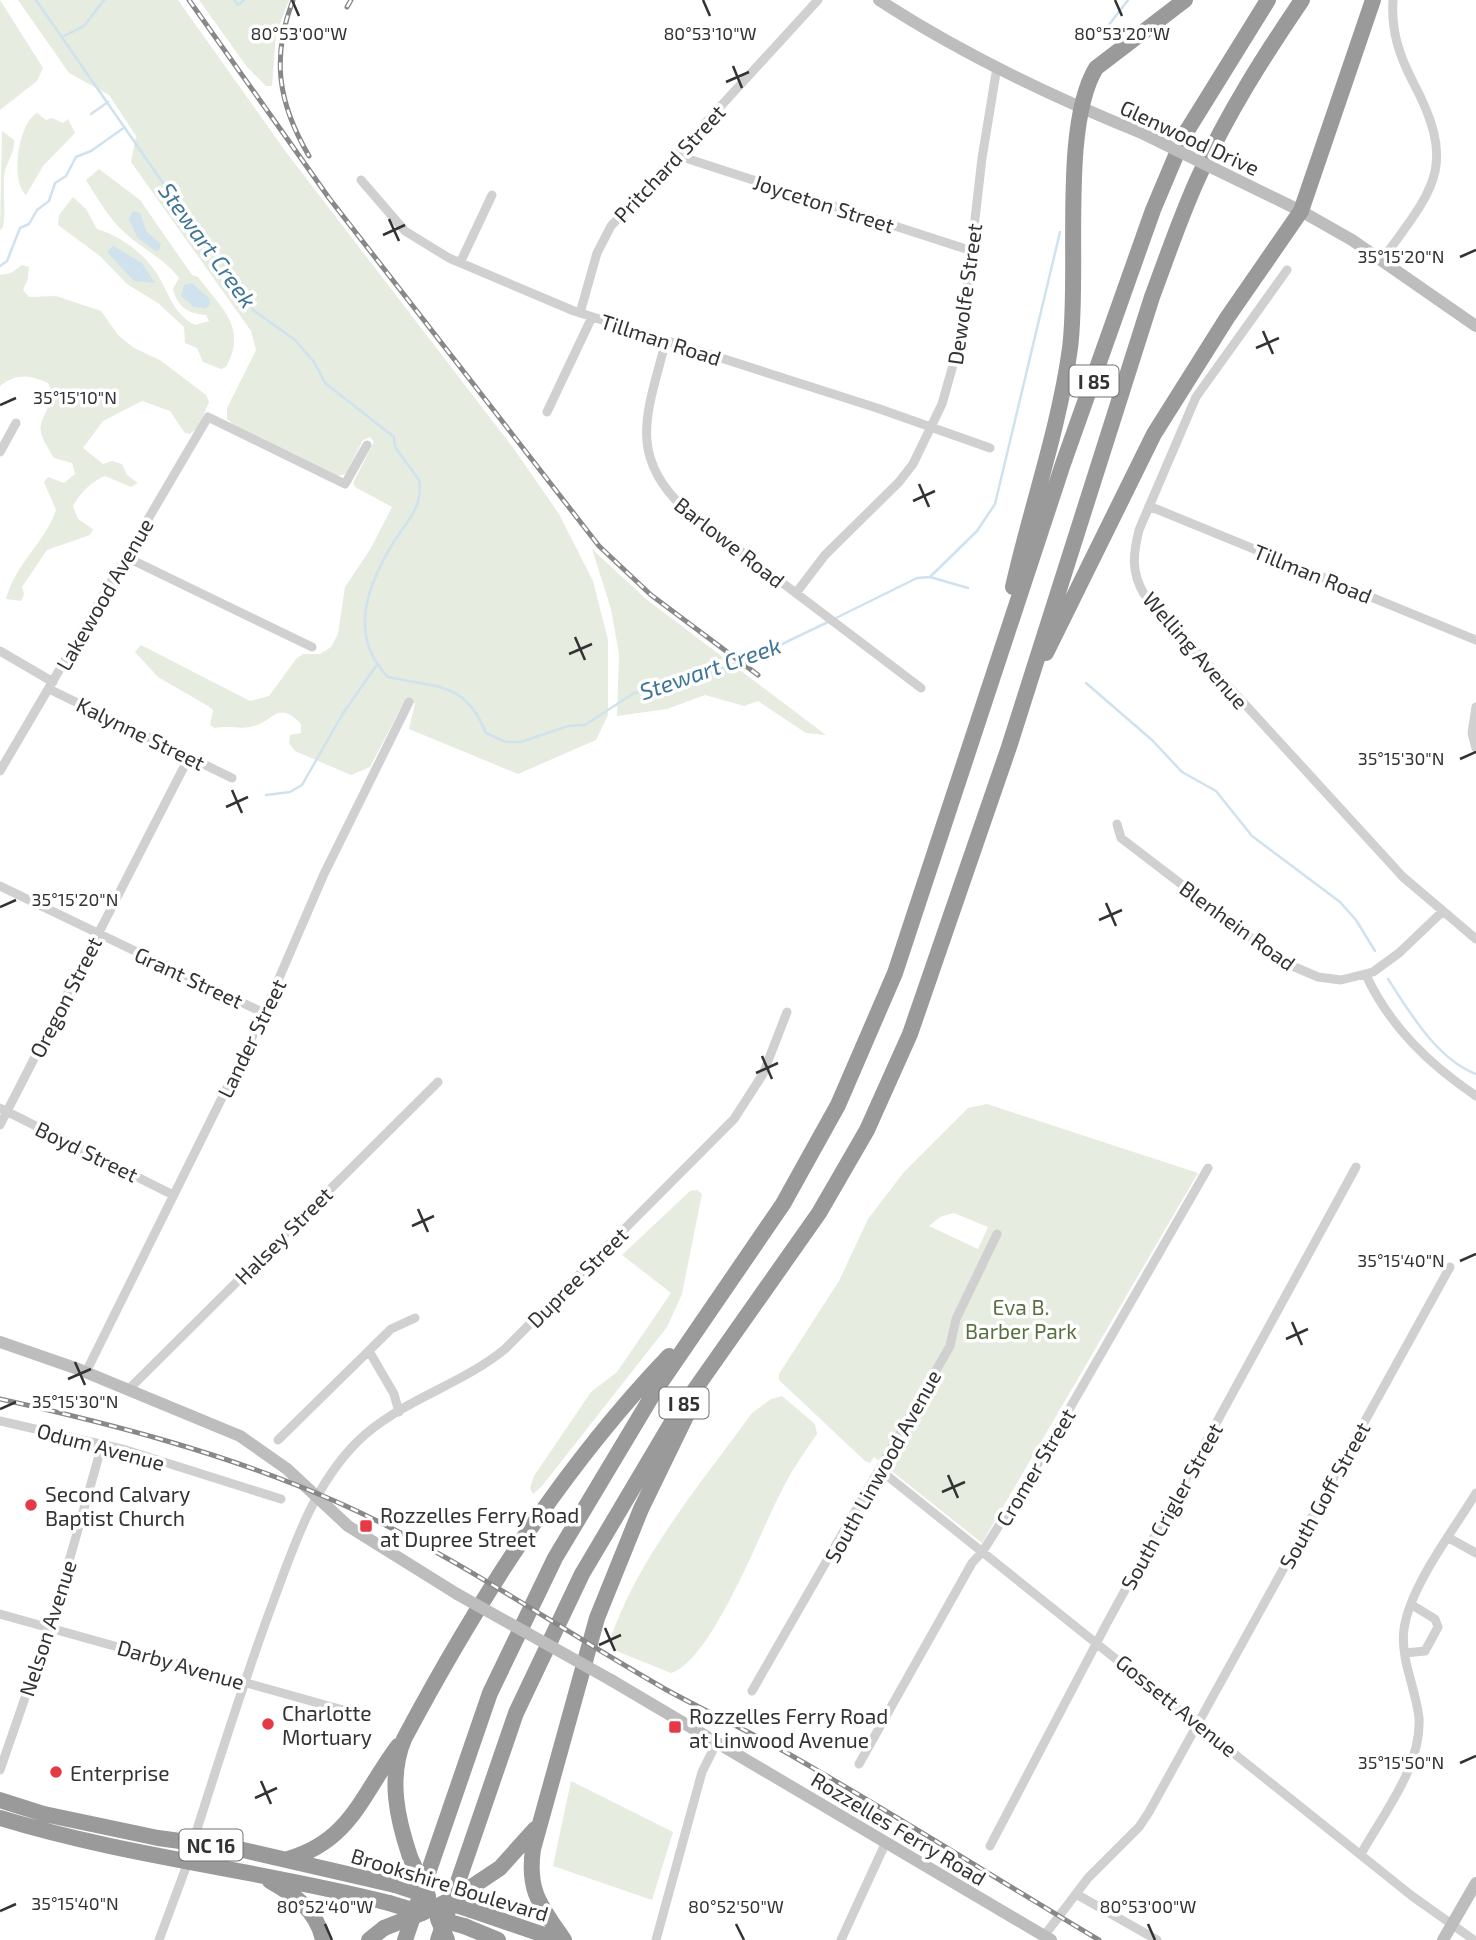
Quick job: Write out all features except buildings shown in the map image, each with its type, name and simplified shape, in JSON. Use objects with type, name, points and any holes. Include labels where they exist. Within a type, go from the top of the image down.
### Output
[{"type":"highway","points":[[1005,641],[1013,590],[1052,437],[1070,346],[1075,174],[1087,83],[1096,68],[1185,0]]},
{"type":"highway","name":"I 85","points":[[405,1940],[455,1791],[501,1669],[572,1524],[693,1333],[765,1234],[838,1105],[895,973],[1005,641],[1153,210],[1185,134],[1268,0]]},
{"type":"highway","name":"I 85","points":[[438,1940],[527,1686],[615,1513],[705,1373],[802,1239],[867,1130],[922,1004],[1023,703],[1152,297],[1174,238],[1199,177],[1236,104],[1303,0]]},
{"type":"highway","points":[[1023,703],[1154,434],[1227,318],[1301,211],[1373,0]]},
{"type":"highway","points":[[285,1860],[317,1848],[341,1831],[404,1739],[449,1658],[544,1507],[615,1415],[693,1333]]},
{"type":"highway","points":[[561,1940],[540,1908],[532,1888],[530,1868],[541,1819],[597,1618],[641,1509],[678,1437],[705,1373]]},
{"type":"highway","points":[[404,1739],[396,1763],[395,1788],[410,1857],[447,1940]]},
{"type":"highway","name":"Brookshire Boulevard","points":[[0,1800],[44,1814],[158,1838],[285,1860],[396,1885],[464,1926],[498,1940]]},
{"type":"highway","name":"Brookshire Boulevard","points":[[0,1818],[77,1839],[389,1903],[471,1910],[561,1940]]},
{"type":"highway","points":[[375,1936],[434,1907],[500,1868],[518,1850],[541,1819]]},
{"type":"highway","points":[[258,1875],[303,1903],[320,1926],[323,1940]]},
{"type":"street","name":"Pritchard Street","points":[[580,313],[597,253],[611,226],[818,0]]},
{"type":"street","name":"Glenwood Drive","points":[[879,0],[923,29],[997,67],[1144,134],[1301,211],[1382,260],[1476,326]]},
{"type":"street","points":[[1382,260],[1426,196],[1438,155],[1433,122],[1399,52],[1392,23],[1393,0]]},
{"type":"street","name":"Dewolfe Street","points":[[796,593],[825,555],[900,482],[932,428],[957,359],[997,67]]},
{"type":"street","name":"Joyceton Street","points":[[676,155],[972,251]]},
{"type":"street","name":"Tillman Road","points":[[361,180],[405,231],[430,249],[460,263],[580,313],[990,447]]},
{"type":"street","points":[[460,263],[492,195]]},
{"type":"street","name":"Welling Avenue","points":[[1287,270],[1196,397],[1139,530],[1133,563],[1138,584],[1144,594],[1403,877],[1476,939]]},
{"type":"street","points":[[547,412],[592,317]]},
{"type":"street","name":"Barlowe Road","points":[[666,340],[644,430],[649,460],[659,482],[685,509],[921,688]]},
{"type":"street","name":"Lakewood Avenue","points":[[0,771],[208,417],[345,484],[367,445]]},
{"type":"street","points":[[0,452],[16,423]]},
{"type":"street","name":"Tillman Road","points":[[1149,506],[1476,640]]},
{"type":"street","points":[[126,556],[312,647]]},
{"type":"street","name":"Kalynne Street","points":[[0,651],[51,685],[232,778]]},
{"type":"street","name":"Lander Street","points":[[86,1372],[264,1013],[334,850],[409,702]]},
{"type":"street","points":[[1476,707],[1472,733],[1476,748]]},
{"type":"street","name":"Oregon Street","points":[[0,1125],[3,1110],[189,757]]},
{"type":"street","name":"Blenhein Road","points":[[1117,824],[1121,838],[1283,962],[1326,979],[1366,975],[1399,953],[1442,912]]},
{"type":"street","name":"Grant Street","points":[[0,886],[264,1013]]},
{"type":"street","points":[[1366,975],[1382,1006],[1423,1056],[1476,1096]]},
{"type":"street","name":"Dupree Street","points":[[192,1842],[244,1682],[287,1564],[317,1494],[357,1442],[399,1412],[475,1372],[505,1349],[718,1138],[751,1096],[787,1012]]},
{"type":"street","name":"Halsey Street","points":[[129,1389],[438,1082]]},
{"type":"street","name":"Boyd Street","points":[[3,1110],[173,1195]]},
{"type":"street","name":"South Crigler Street","points":[[990,1846],[1356,1167]]},
{"type":"street","name":"Cromer Street","points":[[859,1764],[972,1563],[983,1551],[1046,1450],[1208,1168]]},
{"type":"street","name":"South Linwood Avenue","points":[[752,1691],[950,1346],[956,1319],[997,1234]]},
{"type":"street","name":"South Goff Street","points":[[1048,1938],[1076,1894],[1107,1856],[1139,1827],[1450,1267]]},
{"type":"street","points":[[278,1440],[391,1329],[415,1318]]},
{"type":"street","name":"Rozzelles Ferry Road","points":[[0,1342],[86,1372],[240,1436],[317,1494],[348,1526],[457,1594],[611,1680],[1048,1938]]},
{"type":"street","points":[[369,1351],[394,1394],[399,1412]]},
{"type":"street","name":"Odum Avenue","points":[[0,1421],[103,1444],[281,1499]]},
{"type":"street","name":"Nelson Avenue","points":[[0,1770],[50,1627],[103,1444]]},
{"type":"street","name":"Gossett Avenue","points":[[880,1469],[1361,1854],[1452,1926],[1474,1940]]},
{"type":"street","points":[[1361,1854],[1406,1773],[1418,1739],[1419,1718],[1405,1653],[1404,1630],[1412,1605],[1476,1493]]},
{"type":"street","points":[[1449,1538],[1476,1553]]},
{"type":"street","points":[[1405,1653],[1425,1651],[1438,1627],[1434,1619],[1412,1605]]},
{"type":"street","name":"Darby Avenue","points":[[0,1614],[362,1715]]},
{"type":"street","points":[[656,1940],[702,1772],[717,1742]]},
{"type":"street","points":[[841,1940],[886,1842]]},
{"type":"street","points":[[159,1940],[188,1862]]},
{"type":"street","points":[[1443,1940],[1476,1883]]},
{"type":"street","points":[[1076,1894],[1157,1940]]},
{"type":"green space","points":[[0,0],[43,68],[37,81],[0,110]]},
{"type":"green space","points":[[18,0],[178,0],[286,152],[514,449],[559,514],[593,581],[608,640],[608,715],[596,740],[518,774],[409,729],[415,703],[404,702],[370,767],[351,775],[295,751],[289,743],[290,735],[301,733],[301,724],[287,713],[277,714],[250,727],[215,728],[210,725],[213,710],[158,677],[135,652],[141,645],[250,701],[269,696],[296,659],[303,654],[320,654],[331,647],[338,634],[345,587],[371,548],[392,507],[355,487],[353,483],[374,442],[370,437],[363,440],[346,474],[337,476],[235,426],[227,419],[227,408],[256,350],[251,331],[131,162],[136,136],[109,95],[69,73]]},
{"type":"green space","points":[[199,0],[289,0],[276,34],[272,86],[266,86],[247,67]]},
{"type":"green space","points":[[37,113],[46,120],[52,118],[63,123],[68,119],[75,133],[43,166],[26,195],[18,178],[18,153],[25,128]]},
{"type":"green space","points":[[2,131],[14,140],[14,145],[5,172],[4,221],[0,230]]},
{"type":"green space","points":[[99,169],[140,200],[192,275],[198,277],[223,309],[233,329],[234,340],[226,367],[221,369],[203,362],[197,348],[185,343],[184,327],[158,303],[127,284],[100,256],[58,225],[59,215],[73,197],[86,209],[97,229],[124,242],[148,262],[182,316],[195,325],[209,321],[206,315],[189,311],[177,301],[173,289],[179,278],[167,265],[125,233],[108,214],[86,180]]},
{"type":"green space","points":[[22,265],[29,267],[23,290],[29,297],[56,296],[101,311],[118,335],[134,348],[160,360],[206,395],[209,402],[198,427],[190,434],[185,433],[170,411],[142,401],[103,421],[83,448],[103,464],[112,461],[122,464],[127,475],[138,483],[131,487],[105,476],[87,488],[73,506],[78,519],[93,529],[90,535],[47,550],[22,587],[24,594],[21,601],[6,599],[10,586],[56,510],[44,482],[48,477],[64,483],[75,474],[72,463],[54,458],[41,432],[42,420],[53,394],[48,383],[23,377],[12,379],[0,386],[0,275],[11,273]]},
{"type":"green space","points":[[592,549],[646,599],[826,735],[806,733],[758,701],[744,706],[705,695],[667,709],[617,716],[619,654],[611,609]]},
{"type":"green space","name":"Eva B. Barber Park","points":[[987,1104],[1198,1173],[982,1543],[874,1457],[870,1463],[865,1461],[779,1380],[779,1374],[839,1281],[868,1219],[904,1172],[968,1108]],"holes":[[[954,1213],[988,1227],[978,1249],[929,1226],[940,1217]]]},
{"type":"green space","points":[[697,1190],[702,1194],[682,1294],[667,1327],[533,1494],[530,1488],[534,1476],[591,1392],[617,1372],[671,1293],[622,1255],[690,1191]]},
{"type":"green space","points":[[782,1396],[815,1424],[817,1434],[784,1486],[718,1621],[687,1663],[671,1673],[614,1650],[609,1643],[621,1612],[636,1581],[672,1523],[752,1413],[771,1399]]},
{"type":"green space","points":[[571,1781],[673,1832],[652,1900],[553,1866]]},
{"type":"water","points":[[133,211],[140,213],[147,232],[161,244],[159,250],[155,251],[137,237],[129,219]]},
{"type":"water","points":[[113,246],[142,263],[155,283],[134,281],[107,252]]},
{"type":"water","points":[[192,283],[209,298],[210,304],[206,308],[194,307],[181,296],[184,285]]},
{"type":"waterway","name":"Stewart Creek","points":[[36,0],[172,196],[244,290],[253,310],[295,340],[314,362],[325,383],[394,437],[395,447],[419,480],[416,506],[384,559],[369,593],[366,611],[368,645],[388,677],[435,686],[459,695],[478,716],[486,733],[506,742],[521,742],[568,726],[585,725],[634,693],[666,688],[755,657],[828,622]]},
{"type":"waterway","points":[[62,37],[84,26],[104,0]]},
{"type":"waterway","points":[[234,0],[238,5],[244,0]]},
{"type":"waterway","points":[[1105,30],[1128,0]]},
{"type":"waterway","points":[[91,114],[108,102]]},
{"type":"waterway","points":[[0,266],[7,261],[20,228],[29,224],[37,210],[49,201],[55,183],[66,176],[76,157],[91,151],[125,127]]},
{"type":"waterway","points":[[930,577],[977,531],[995,504],[1060,232]]},
{"type":"waterway","name":"Stewart Creek","points":[[834,619],[917,578],[930,577],[968,588]]},
{"type":"waterway","points":[[266,795],[290,792],[302,785],[342,715],[376,666]]},
{"type":"waterway","name":"Stewart Creek","points":[[1086,683],[1152,740],[1182,772],[1216,791],[1252,836],[1340,902],[1356,920],[1375,951]]},
{"type":"waterway","name":"Stewart Creek","points":[[1388,979],[1415,1020],[1437,1046],[1449,1058],[1476,1074]]},
{"type":"railway","points":[[189,0],[329,198],[599,546],[651,595],[758,675]]},
{"type":"railway","points":[[293,0],[282,41],[281,80],[290,117],[309,156]]},
{"type":"railway","points":[[347,7],[351,0]]},
{"type":"railway","points":[[0,1399],[129,1430],[213,1455],[296,1485],[380,1522],[463,1567],[665,1689],[820,1772],[1099,1940]]},
{"type":"place","name":"Second Calvary Baptist Church","points":[[31,1505]]},
{"type":"place","name":"Rozzelles Ferry Road at Dupree Street","points":[[366,1526]]},
{"type":"place","name":"Charlotte Mortuary","points":[[268,1724]]},
{"type":"place","name":"Rozzelles Ferry Road at Linwood Avenue","points":[[675,1727]]},
{"type":"place","name":"Enterprise","points":[[56,1772]]}]
